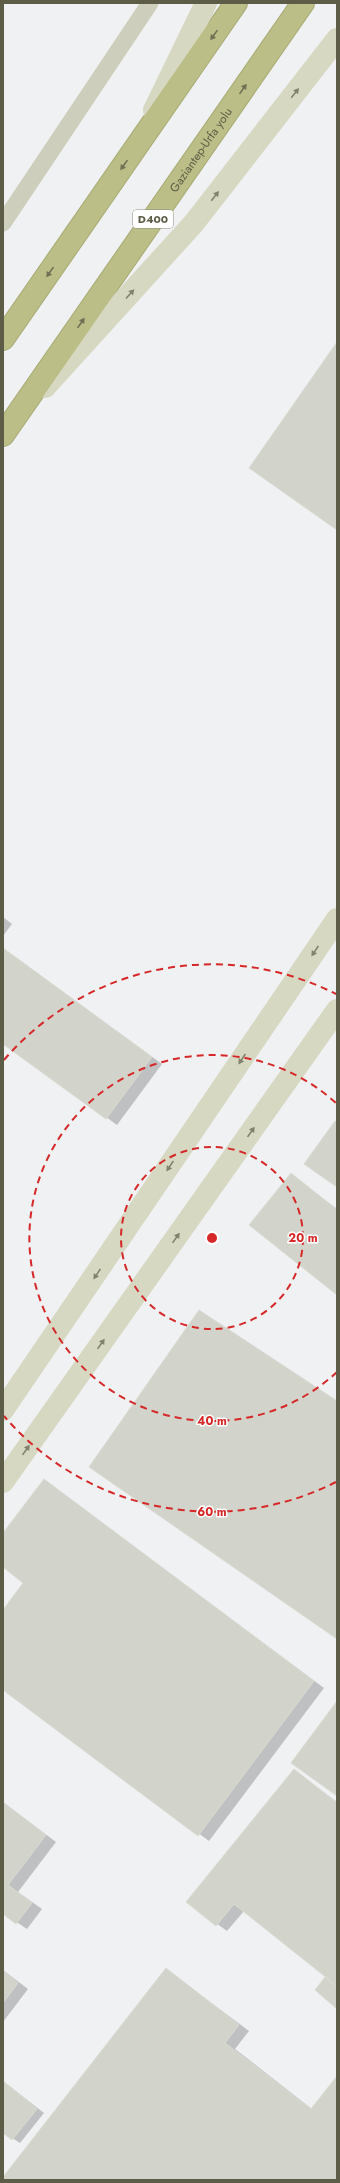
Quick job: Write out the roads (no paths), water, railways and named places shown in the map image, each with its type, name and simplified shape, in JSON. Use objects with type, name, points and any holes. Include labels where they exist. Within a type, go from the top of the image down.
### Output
[{"type":"highway","points":[[3,339],[236,3]]},
{"type":"highway","name":"Gaziantep-Urfa yolu","points":[[6,431],[304,3]]},
{"type":"street","points":[[139,143],[206,3]]},
{"type":"street","points":[[6,431],[194,223],[337,39]]},
{"type":"street","points":[[3,1410],[337,919]]},
{"type":"street","points":[[3,1482],[337,1010]]},
{"type":"lane","points":[[3,223],[150,3]]}]
